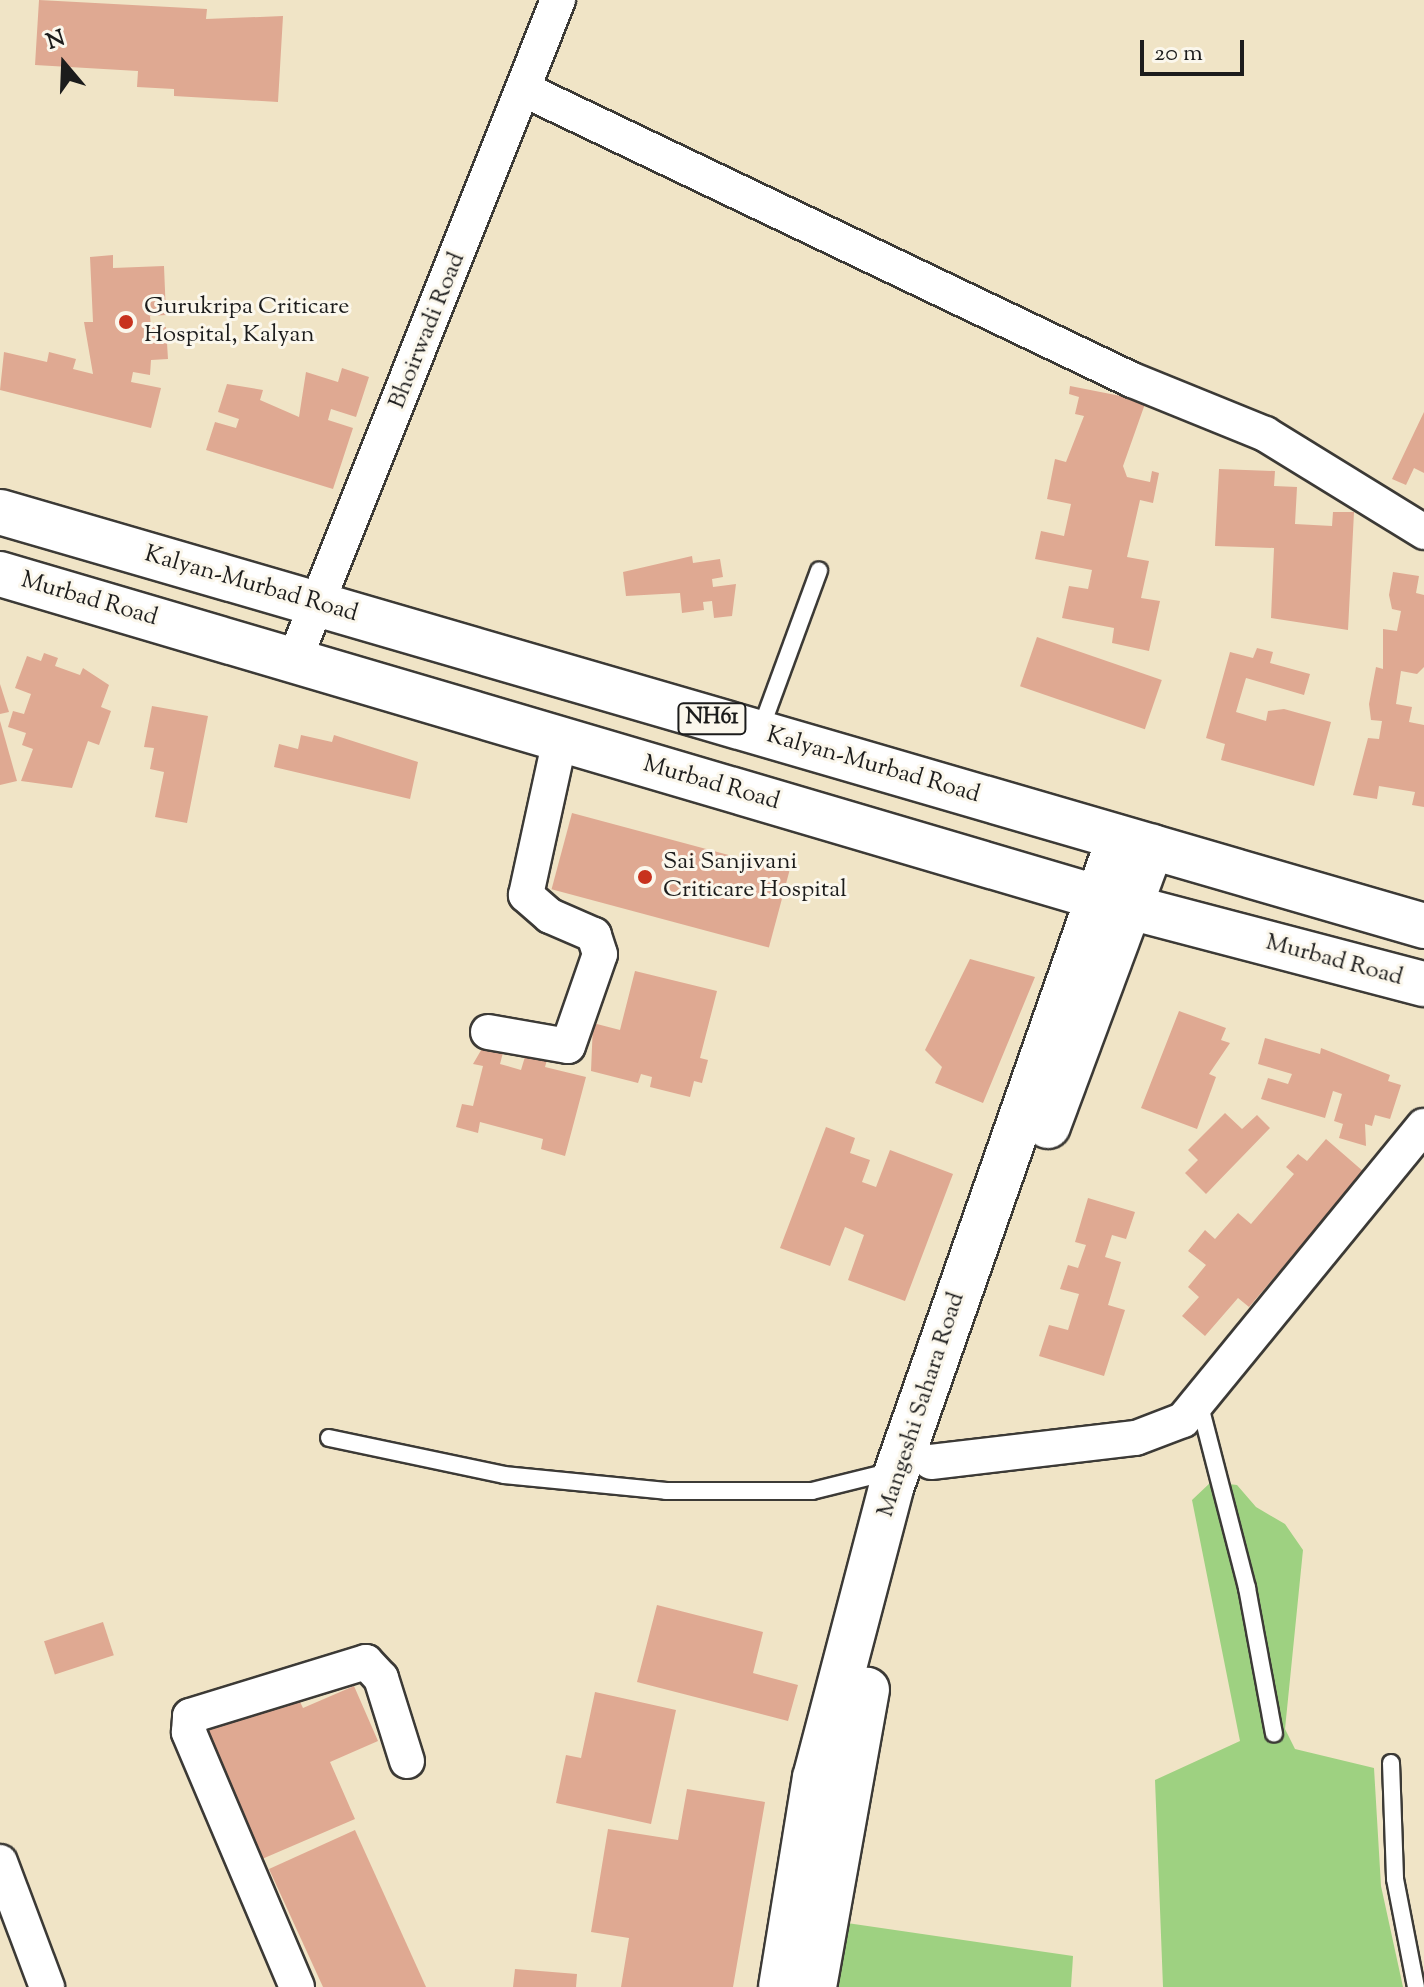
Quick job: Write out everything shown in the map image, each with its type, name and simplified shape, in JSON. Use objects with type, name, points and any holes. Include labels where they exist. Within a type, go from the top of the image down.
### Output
[{"type":"main road","name":"Kalyan-Murbad Road","points":[[0,512],[1424,926]]},
{"type":"main road","name":"Murbad Road","points":[[0,574],[1114,903],[1424,984]]},
{"type":"main road","name":"Mangeshi Sahara Road","points":[[781,1987],[815,1778],[914,1466],[1028,1175],[1135,842]]},
{"type":"main road","name":"Mangeshi Sahara Road","points":[[814,1987],[884,1609],[914,1466]]},
{"type":"street","name":"Bhoirwadi Road","points":[[294,661],[558,0]]},
{"type":"street","points":[[523,89],[1132,380],[1265,434],[1424,532]]},
{"type":"street","points":[[488,1032],[568,1046],[600,954],[594,935],[550,916],[526,895],[560,739]]},
{"type":"street","points":[[914,1466],[1136,1438],[1183,1420],[1419,1145]]},
{"type":"street","points":[[297,1987],[189,1732],[190,1716],[366,1662],[381,1678],[407,1761]]},
{"type":"street","points":[[0,1862],[47,1987]]},
{"type":"lane","points":[[759,732],[819,571]]},
{"type":"lane","points":[[1199,1402],[1247,1588],[1274,1734]]},
{"type":"lane","points":[[329,1438],[504,1475],[666,1491],[812,1491],[914,1466]]},
{"type":"lane","points":[[1391,1763],[1395,1879],[1416,1987]]},
{"type":"green space","points":[[1211,1482],[1237,1485],[1256,1507],[1285,1524],[1303,1550],[1285,1729],[1295,1749],[1374,1768],[1381,1886],[1403,1987],[1163,1987],[1155,1780],[1240,1741],[1192,1500]]},
{"type":"green space","points":[[847,1923],[1073,1956],[1071,1987],[837,1987]]},
{"type":"building","points":[[39,0],[207,9],[206,19],[283,16],[278,102],[174,96],[174,89],[137,87],[138,71],[35,65]]},
{"type":"building","points":[[113,255],[113,268],[164,266],[166,315],[150,316],[151,327],[166,327],[168,359],[151,360],[150,375],[133,372],[131,382],[161,388],[151,428],[0,390],[4,352],[47,362],[49,352],[76,359],[73,369],[93,374],[84,322],[93,322],[90,257]]},
{"type":"building","points":[[342,368],[369,377],[356,417],[331,409],[328,420],[353,428],[333,489],[206,450],[215,422],[236,428],[239,419],[218,412],[227,384],[263,390],[260,400],[299,417],[306,372],[338,382]]},
{"type":"building","points":[[1070,386],[1146,401],[1123,466],[1127,477],[1150,482],[1152,471],[1159,473],[1153,503],[1140,500],[1127,557],[1149,561],[1141,598],[1160,601],[1149,651],[1112,643],[1114,628],[1062,618],[1069,586],[1088,589],[1092,570],[1035,559],[1041,531],[1064,536],[1071,504],[1047,499],[1055,459],[1066,462],[1084,416],[1075,414],[1079,397],[1069,394]]},
{"type":"building","points":[[1424,412],[1424,473],[1414,468],[1406,485],[1392,479]]},
{"type":"building","points":[[1219,469],[1275,471],[1274,486],[1297,487],[1295,524],[1332,526],[1333,512],[1354,512],[1348,630],[1271,618],[1274,548],[1215,546]]},
{"type":"building","points":[[692,556],[693,563],[720,559],[723,577],[712,579],[713,587],[736,584],[732,616],[714,618],[712,601],[703,602],[704,610],[682,613],[680,593],[626,596],[623,572]]},
{"type":"building","points":[[1393,572],[1419,576],[1416,593],[1424,595],[1424,667],[1417,674],[1401,671],[1396,704],[1412,707],[1409,722],[1424,725],[1424,807],[1412,805],[1415,792],[1379,786],[1377,799],[1353,795],[1368,738],[1379,739],[1382,721],[1371,720],[1369,704],[1376,667],[1383,669],[1383,629],[1397,631],[1401,611],[1392,609],[1389,595]]},
{"type":"building","points":[[1037,637],[1162,680],[1145,729],[1020,686]]},
{"type":"building","points":[[1257,648],[1273,652],[1270,663],[1310,674],[1304,695],[1246,678],[1236,712],[1266,721],[1268,711],[1284,709],[1331,722],[1314,786],[1221,760],[1225,744],[1206,738],[1230,652],[1253,658]]},
{"type":"building","points":[[44,653],[58,658],[55,666],[80,675],[83,668],[109,685],[101,707],[111,711],[99,745],[88,741],[72,788],[21,781],[33,749],[22,745],[26,733],[8,727],[13,711],[24,714],[31,694],[15,688],[27,656],[41,661]]},
{"type":"building","points":[[0,684],[9,712],[0,714]]},
{"type":"building","points":[[152,706],[208,716],[187,823],[155,817],[164,772],[150,769],[154,748],[144,747]]},
{"type":"building","points":[[0,721],[17,781],[0,785]]},
{"type":"building","points":[[301,735],[332,742],[334,735],[418,762],[410,799],[274,767],[279,744],[298,749]]},
{"type":"building","points":[[572,813],[789,871],[769,948],[552,889]]},
{"type":"building","points":[[970,959],[1035,977],[983,1103],[935,1083],[942,1067],[925,1050]]},
{"type":"building","points":[[635,971],[717,991],[700,1058],[708,1060],[702,1083],[694,1081],[690,1097],[650,1087],[652,1077],[641,1074],[638,1083],[591,1071],[593,1023],[620,1030]]},
{"type":"building","points":[[1179,1011],[1226,1028],[1221,1040],[1230,1043],[1209,1074],[1216,1077],[1197,1129],[1141,1108]]},
{"type":"building","points":[[1265,1038],[1320,1054],[1321,1048],[1390,1075],[1388,1081],[1401,1085],[1390,1119],[1375,1115],[1372,1126],[1365,1124],[1366,1146],[1339,1138],[1343,1124],[1334,1121],[1342,1094],[1333,1091],[1325,1118],[1261,1099],[1268,1078],[1288,1084],[1292,1074],[1258,1064]]},
{"type":"building","points":[[487,1040],[505,1045],[500,1064],[521,1070],[527,1050],[548,1056],[545,1067],[586,1077],[565,1156],[541,1149],[543,1139],[480,1122],[478,1133],[456,1127],[462,1104],[473,1106],[483,1066],[473,1064]]},
{"type":"building","points":[[1225,1113],[1242,1129],[1257,1115],[1270,1128],[1206,1194],[1185,1173],[1198,1160],[1188,1150]]},
{"type":"building","points":[[826,1127],[855,1138],[850,1153],[870,1160],[862,1182],[876,1187],[890,1150],[953,1174],[905,1301],[848,1280],[864,1235],[845,1227],[830,1266],[780,1248]]},
{"type":"building","points":[[1326,1139],[1364,1172],[1249,1307],[1238,1298],[1205,1336],[1182,1316],[1199,1297],[1188,1287],[1206,1265],[1188,1251],[1205,1230],[1215,1239],[1238,1213],[1251,1224],[1294,1174],[1286,1167],[1298,1154],[1307,1161]]},
{"type":"building","points":[[1088,1198],[1135,1212],[1126,1239],[1112,1235],[1105,1257],[1121,1262],[1108,1305],[1125,1310],[1104,1376],[1039,1356],[1049,1325],[1068,1330],[1079,1294],[1060,1289],[1068,1265],[1078,1268],[1086,1245],[1075,1242]]},
{"type":"building","points":[[657,1605],[763,1632],[753,1673],[798,1685],[788,1721],[637,1682]]},
{"type":"building","points":[[103,1622],[114,1655],[55,1674],[44,1641]]},
{"type":"building","points":[[291,1683],[303,1708],[354,1686],[378,1741],[330,1762],[355,1819],[262,1859],[202,1722]]},
{"type":"building","points":[[595,1692],[676,1710],[651,1824],[556,1803],[566,1755],[581,1758]]},
{"type":"building","points":[[687,1789],[765,1802],[733,1987],[621,1987],[629,1938],[591,1932],[608,1829],[678,1840]]},
{"type":"building","points":[[355,1830],[426,1987],[323,1987],[269,1869]]},
{"type":"building","points":[[515,1969],[577,1974],[576,1987],[513,1987]]},
{"type":"place","name":"Gurukripa Criticare Hospital, Kalyan","points":[[126,322]]},
{"type":"place","name":"Sai Sanjivani Criticare Hospital","points":[[645,877]]}]
